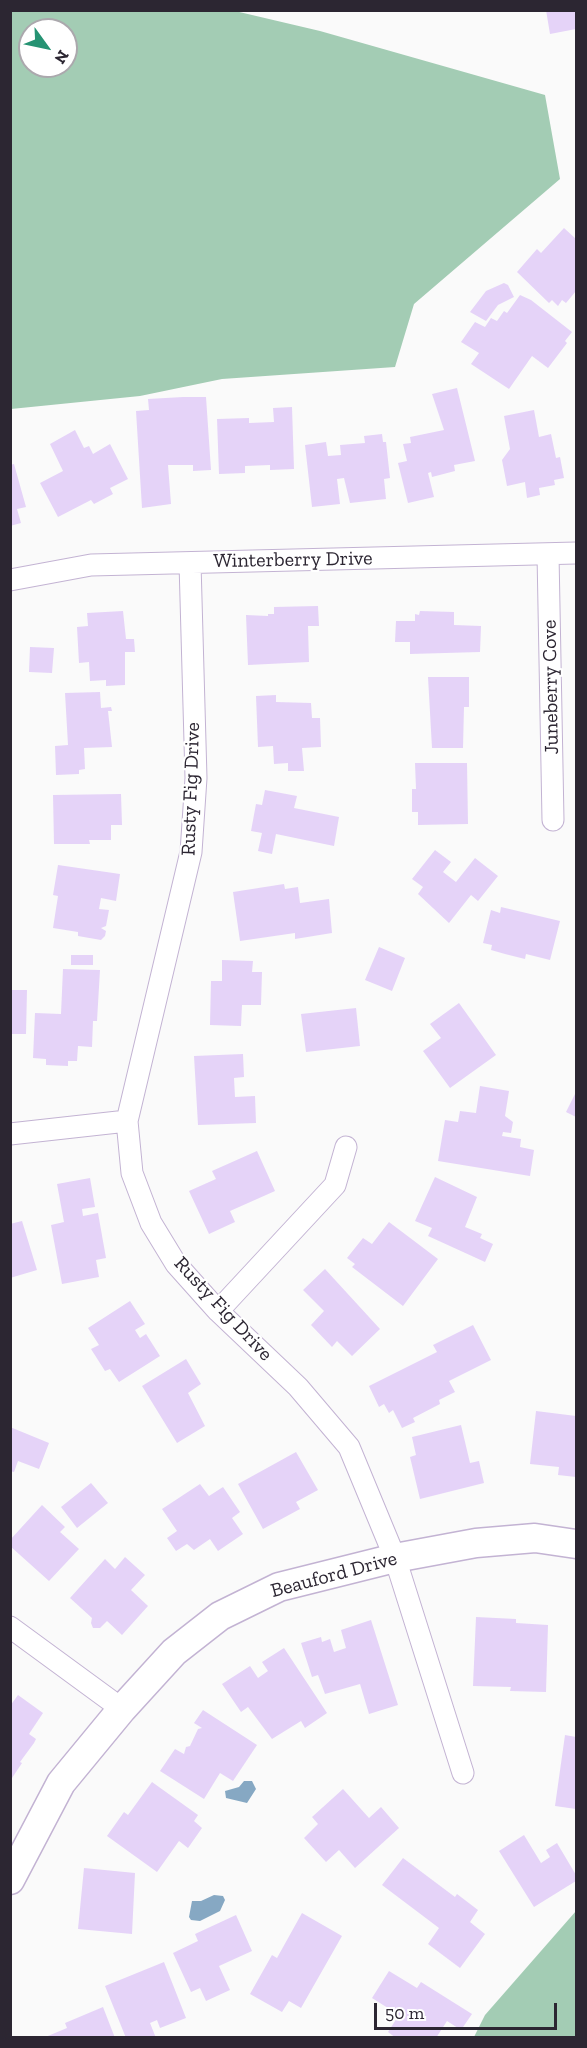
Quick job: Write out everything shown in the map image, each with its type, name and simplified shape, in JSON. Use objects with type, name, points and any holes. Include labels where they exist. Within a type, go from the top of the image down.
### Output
[{"type":"street","name":"Winterberry Drive","points":[[10,580],[91,565],[576,553]]},
{"type":"street","name":"Juneberry Cove","points":[[548,554],[553,820]]},
{"type":"street","name":"Rusty Fig Drive","points":[[190,563],[196,778],[191,852],[127,1121],[132,1173],[151,1223],[176,1264],[218,1311],[298,1387],[349,1447],[395,1558],[463,1773]]},
{"type":"street","points":[[10,1134],[127,1121]]},
{"type":"street","points":[[218,1311],[335,1185],[346,1147]]},
{"type":"street","name":"Beauford Drive","points":[[10,1880],[61,1783],[122,1709],[174,1652],[220,1616],[279,1587],[395,1558],[476,1543],[535,1538],[576,1544]]},
{"type":"street","points":[[10,1628],[122,1709]]},
{"type":"green space","points":[[11,10],[235,11],[320,31],[545,95],[560,179],[414,304],[395,367],[222,379],[140,396],[11,409]]},
{"type":"green space","points":[[576,1911],[576,2037],[474,2037],[485,2015]]},
{"type":"water","points":[[244,1781],[252,1781],[256,1789],[247,1803],[226,1798],[225,1791],[239,1787]]},
{"type":"water","points":[[214,1895],[223,1896],[225,1900],[220,1911],[200,1921],[191,1920],[189,1917],[192,1901],[201,1901]]},
{"type":"building","points":[[546,10],[576,10],[576,29],[550,34]]},
{"type":"building","points":[[564,228],[576,239],[576,291],[566,303],[562,300],[558,306],[552,300],[549,303],[517,272],[537,249],[541,253]]},
{"type":"building","points":[[504,283],[508,285],[514,297],[498,305],[486,321],[470,312],[486,291]]},
{"type":"building","points":[[520,295],[531,300],[572,332],[565,341],[567,343],[548,368],[532,356],[509,389],[471,364],[479,353],[461,342],[475,322],[485,327],[491,318],[497,321],[504,311],[507,313]]},
{"type":"building","points":[[457,388],[475,461],[454,465],[455,471],[432,477],[431,472],[428,473],[434,497],[408,503],[398,463],[407,461],[403,444],[411,443],[410,437],[444,430],[432,394]]},
{"type":"building","points":[[206,397],[211,470],[193,471],[193,465],[168,465],[171,504],[142,508],[136,411],[149,410],[148,399]]},
{"type":"building","points":[[292,407],[294,469],[270,470],[270,465],[245,466],[245,473],[219,474],[217,419],[249,418],[249,423],[274,422],[273,408]]},
{"type":"building","points":[[534,410],[539,437],[551,434],[556,458],[560,457],[564,478],[554,480],[555,485],[539,488],[540,495],[527,498],[525,482],[507,486],[502,460],[510,449],[504,416]]},
{"type":"building","points":[[75,430],[84,448],[89,446],[93,454],[110,444],[128,479],[110,488],[113,494],[94,504],[91,500],[58,517],[40,483],[63,471],[50,444]]},
{"type":"building","points":[[382,434],[383,442],[386,442],[390,478],[384,479],[386,499],[350,503],[344,478],[337,479],[340,504],[312,507],[305,445],[326,442],[328,456],[341,455],[340,445],[365,443],[364,436]]},
{"type":"building","points":[[14,464],[26,507],[17,509],[21,523],[10,526],[10,465]]},
{"type":"building","points":[[318,606],[319,626],[308,626],[309,662],[248,665],[246,615],[268,616],[268,614],[274,614],[274,607]]},
{"type":"building","points":[[123,611],[126,639],[134,639],[135,652],[125,652],[125,685],[106,686],[106,680],[90,681],[89,662],[79,663],[77,627],[88,626],[87,613]]},
{"type":"building","points":[[420,611],[454,612],[454,625],[481,626],[480,652],[410,654],[410,642],[395,642],[396,621],[415,621],[415,614],[419,615]]},
{"type":"building","points":[[30,647],[54,648],[52,673],[29,672]]},
{"type":"building","points":[[428,677],[469,677],[469,707],[464,707],[463,748],[432,748]]},
{"type":"building","points":[[100,692],[101,708],[111,707],[112,711],[108,711],[112,747],[84,748],[85,769],[79,770],[79,774],[56,775],[55,746],[68,745],[65,693]]},
{"type":"building","points":[[276,695],[276,702],[311,703],[312,718],[320,718],[321,747],[302,748],[304,771],[288,771],[288,763],[274,764],[273,746],[258,747],[256,696]]},
{"type":"building","points":[[415,763],[467,763],[468,824],[418,825],[418,812],[412,812],[412,789],[416,789]]},
{"type":"building","points":[[265,790],[297,796],[294,808],[339,817],[334,846],[276,834],[272,854],[258,851],[262,833],[251,831],[256,804],[262,805]]},
{"type":"building","points":[[121,794],[122,825],[111,825],[111,840],[89,840],[90,844],[54,844],[53,795]]},
{"type":"building","points":[[435,850],[451,862],[443,872],[456,882],[475,858],[498,876],[478,901],[471,895],[449,923],[418,894],[423,887],[412,879]]},
{"type":"building","points":[[58,865],[120,874],[116,901],[101,898],[99,909],[109,910],[106,926],[101,928],[106,931],[101,940],[78,936],[78,932],[53,928],[58,896],[53,895]]},
{"type":"building","points":[[284,884],[285,889],[298,887],[300,903],[329,899],[332,933],[295,939],[295,933],[240,941],[233,892]]},
{"type":"building","points":[[501,907],[560,921],[550,960],[526,954],[525,959],[505,954],[491,950],[492,945],[483,943],[491,910],[500,913]]},
{"type":"building","points":[[379,947],[405,958],[392,991],[365,980]]},
{"type":"building","points":[[71,955],[93,955],[93,965],[71,965]]},
{"type":"building","points":[[222,960],[253,961],[252,972],[262,972],[261,1005],[242,1005],[241,1026],[210,1025],[211,981],[222,981]]},
{"type":"building","points":[[63,969],[100,970],[97,1021],[93,1021],[92,1047],[78,1046],[77,1061],[68,1061],[68,1066],[46,1065],[46,1059],[33,1058],[35,1013],[61,1014]]},
{"type":"building","points":[[10,990],[27,990],[26,1034],[10,1034]]},
{"type":"building","points":[[459,1003],[496,1055],[450,1088],[423,1051],[441,1038],[430,1024]]},
{"type":"building","points":[[356,1008],[360,1046],[306,1052],[301,1014]]},
{"type":"building","points":[[243,1054],[244,1077],[234,1078],[235,1097],[255,1096],[256,1123],[198,1125],[194,1056]]},
{"type":"building","points":[[480,1086],[509,1091],[505,1116],[513,1122],[511,1133],[503,1132],[502,1136],[521,1139],[520,1147],[534,1150],[530,1176],[438,1161],[445,1120],[458,1122],[460,1111],[476,1113]]},
{"type":"building","points":[[576,1092],[576,1117],[566,1112]]},
{"type":"building","points":[[257,1151],[275,1191],[230,1211],[235,1222],[209,1234],[189,1191],[216,1179],[212,1171]]},
{"type":"building","points":[[435,1177],[477,1197],[465,1227],[482,1234],[480,1238],[493,1244],[485,1262],[428,1236],[432,1228],[415,1221]]},
{"type":"building","points":[[90,1178],[95,1207],[82,1209],[83,1216],[98,1213],[106,1258],[96,1260],[99,1277],[62,1284],[51,1225],[64,1222],[57,1184]]},
{"type":"building","points":[[22,1221],[37,1270],[10,1278],[10,1224]]},
{"type":"building","points":[[389,1222],[438,1259],[403,1306],[352,1267],[355,1264],[347,1258],[363,1238],[372,1244]]},
{"type":"building","points":[[325,1269],[380,1329],[352,1356],[337,1341],[332,1347],[311,1325],[324,1311],[303,1290]]},
{"type":"building","points":[[130,1301],[145,1324],[135,1330],[140,1338],[146,1334],[160,1356],[119,1382],[110,1369],[105,1371],[91,1349],[99,1345],[88,1328]]},
{"type":"building","points":[[473,1325],[491,1360],[449,1381],[455,1392],[439,1400],[440,1404],[413,1418],[415,1422],[402,1428],[393,1410],[389,1413],[384,1404],[379,1407],[369,1386],[437,1352],[433,1345]]},
{"type":"building","points":[[186,1359],[201,1384],[188,1393],[205,1426],[177,1443],[142,1386]]},
{"type":"building","points":[[536,1411],[576,1416],[576,1477],[558,1475],[559,1467],[530,1464]]},
{"type":"building","points":[[461,1425],[470,1463],[479,1461],[484,1483],[420,1499],[410,1457],[416,1455],[412,1437]]},
{"type":"building","points":[[10,1427],[49,1443],[39,1469],[18,1461],[14,1472],[10,1471]]},
{"type":"building","points":[[296,1452],[318,1490],[296,1502],[300,1509],[263,1529],[238,1484]]},
{"type":"building","points":[[91,1483],[108,1503],[77,1528],[61,1507]]},
{"type":"building","points":[[200,1484],[209,1496],[223,1487],[240,1512],[232,1518],[243,1534],[218,1551],[210,1539],[194,1550],[187,1544],[176,1551],[167,1538],[177,1531],[162,1509]]},
{"type":"building","points":[[42,1505],[65,1527],[60,1532],[79,1549],[49,1581],[10,1546],[10,1540]]},
{"type":"building","points":[[125,1557],[145,1575],[131,1590],[148,1606],[122,1635],[107,1621],[100,1628],[93,1628],[92,1618],[70,1598],[105,1559],[115,1569]]},
{"type":"building","points":[[476,1617],[516,1619],[516,1623],[548,1625],[546,1692],[510,1691],[511,1687],[473,1686]]},
{"type":"building","points":[[371,1620],[398,1705],[369,1714],[360,1684],[325,1694],[318,1675],[312,1677],[301,1643],[321,1637],[322,1642],[330,1639],[334,1652],[346,1648],[341,1630]]},
{"type":"building","points":[[284,1648],[327,1713],[305,1728],[301,1721],[272,1739],[248,1707],[241,1712],[222,1684],[250,1666],[258,1678],[268,1671],[262,1662]]},
{"type":"building","points":[[18,1695],[43,1713],[29,1734],[36,1739],[12,1778],[10,1706]]},
{"type":"building","points":[[203,1710],[257,1745],[233,1781],[220,1773],[204,1799],[160,1771],[175,1749],[184,1754],[186,1747],[190,1746],[198,1729],[202,1728],[194,1723]]},
{"type":"building","points":[[565,1735],[576,1737],[576,1809],[555,1806]]},
{"type":"building","points":[[152,1782],[198,1815],[194,1821],[202,1828],[188,1848],[179,1841],[157,1872],[107,1836],[124,1812],[128,1815]]},
{"type":"building","points":[[343,1789],[369,1818],[381,1807],[399,1828],[355,1868],[339,1850],[326,1862],[304,1838],[318,1824],[312,1817]]},
{"type":"building","points":[[524,1835],[541,1863],[550,1857],[546,1850],[557,1843],[576,1875],[576,1881],[534,1907],[499,1851]]},
{"type":"building","points":[[403,1858],[455,1897],[457,1894],[478,1910],[470,1922],[485,1934],[460,1968],[428,1944],[439,1928],[382,1885]]},
{"type":"building","points":[[84,1868],[135,1873],[132,1934],[78,1929]]},
{"type":"building","points":[[302,1913],[342,1936],[301,2008],[289,2001],[282,2012],[250,1994],[272,1955],[277,1958]]},
{"type":"building","points":[[236,1915],[252,1951],[219,1966],[230,1990],[206,2001],[200,1988],[191,1992],[173,1953],[198,1941],[195,1934]]},
{"type":"building","points":[[164,1962],[186,2018],[160,2028],[157,2020],[150,2023],[156,2038],[126,2038],[105,1986]]},
{"type":"building","points":[[389,1971],[417,1988],[421,1982],[472,2014],[461,2030],[447,2021],[436,2038],[396,2038],[388,2032],[399,2015],[372,1998]]},
{"type":"building","points":[[103,2007],[115,2038],[43,2038],[67,2028],[65,2023]]}]
